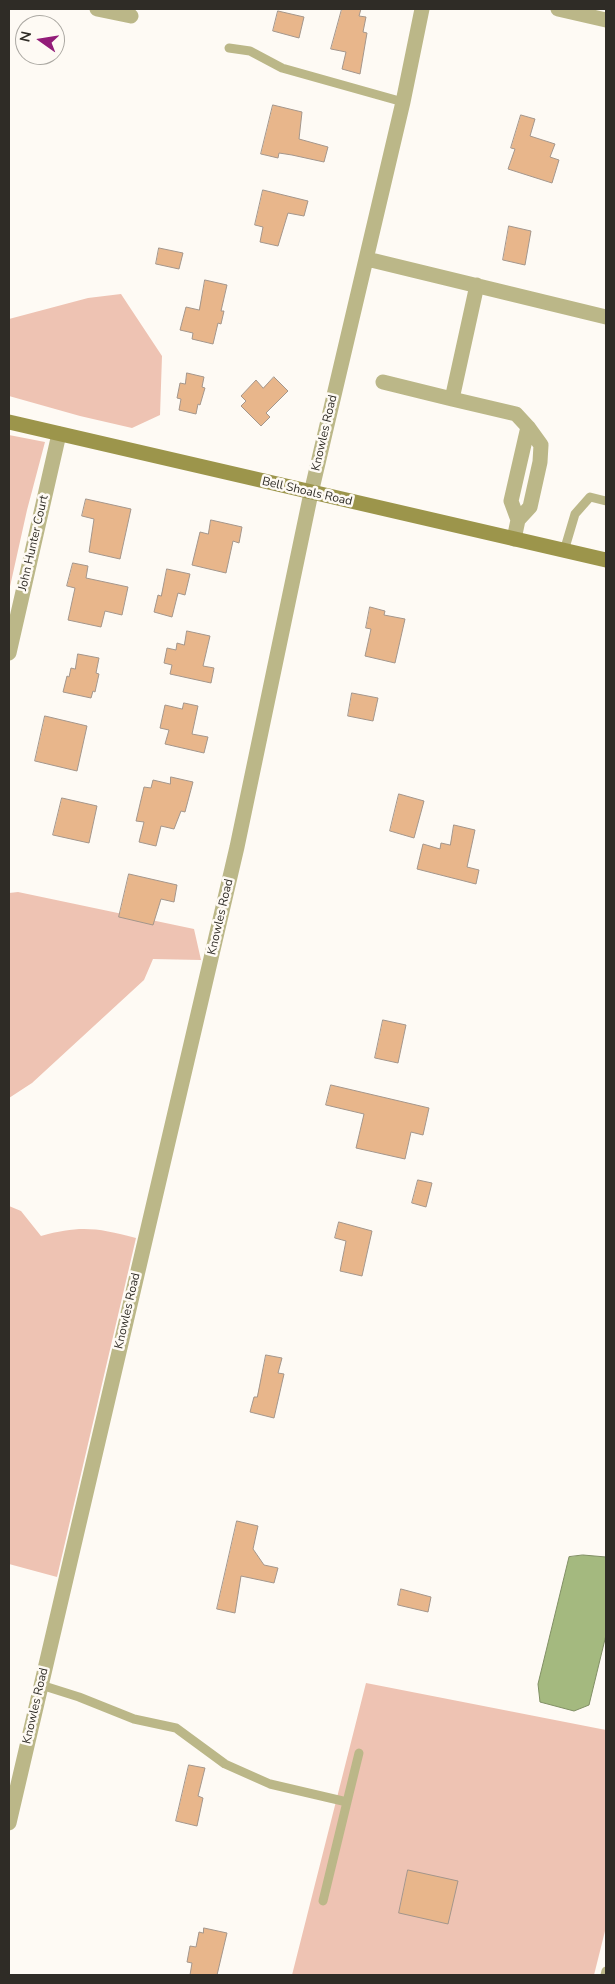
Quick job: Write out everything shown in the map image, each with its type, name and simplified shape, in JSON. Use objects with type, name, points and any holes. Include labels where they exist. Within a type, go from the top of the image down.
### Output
[{"type":"main road","name":"Bell Shoals Road","points":[[9,422],[606,560]]},
{"type":"street","points":[[97,9],[130,16]]},
{"type":"street","name":"Knowles Road","points":[[9,1823],[237,847],[311,493],[403,102],[422,9]]},
{"type":"street","points":[[558,9],[606,20]]},
{"type":"street","points":[[367,258],[606,317]]},
{"type":"street","points":[[452,399],[477,285]]},
{"type":"street","points":[[383,382],[516,414],[528,427],[541,445],[539,469],[530,507],[518,520],[514,539]]},
{"type":"street","points":[[518,520],[511,500],[528,427]]},
{"type":"street","name":"John Hunter Court","points":[[9,653],[59,434]]},
{"type":"street","points":[[519,464],[539,469]]},
{"type":"lane","points":[[229,48],[250,51],[290,71],[403,102]]},
{"type":"lane","points":[[564,551],[575,514],[590,497],[606,501]]},
{"type":"lane","points":[[41,1685],[79,1696],[134,1719],[176,1728],[225,1764],[270,1784],[347,1802]]},
{"type":"lane","points":[[323,1901],[359,1752]]},
{"type":"lane","points":[[605,1975],[606,1970]]},
{"type":"shaded area","points":[[121,294],[162,356],[160,415],[132,428],[9,396],[9,319],[88,298]]},
{"type":"shaded area","points":[[9,435],[45,442],[27,510],[9,591]]},
{"type":"shaded area","points":[[18,892],[194,929],[201,960],[153,959],[144,980],[32,1083],[9,1098],[9,893]]},
{"type":"shaded area","points":[[9,1206],[21,1211],[41,1236],[67,1230],[89,1229],[136,1238],[57,1577],[9,1564]]},
{"type":"shaded area","points":[[583,1555],[606,1557],[606,1635],[589,1705],[574,1711],[540,1702],[538,1684],[569,1557]]},
{"type":"shaded area","points":[[366,1683],[606,1730],[606,1927],[594,1975],[292,1975]]},
{"type":"building","points":[[342,9],[361,9],[359,16],[366,17],[363,32],[367,33],[360,74],[342,69],[346,52],[331,49]]},
{"type":"building","points":[[278,11],[304,17],[299,38],[273,31]]},
{"type":"building","points":[[273,105],[302,112],[299,139],[328,147],[324,162],[279,153],[278,158],[261,154]]},
{"type":"building","points":[[521,115],[535,119],[530,136],[555,144],[550,157],[559,160],[552,183],[508,169],[515,149],[511,148]]},
{"type":"building","points":[[263,190],[308,201],[304,216],[288,213],[278,246],[260,242],[263,227],[255,225]]},
{"type":"building","points":[[509,226],[531,231],[525,265],[503,260]]},
{"type":"building","points":[[159,248],[183,253],[179,269],[156,264]]},
{"type":"building","points":[[205,280],[227,285],[221,311],[224,311],[221,324],[218,323],[213,344],[192,339],[193,333],[180,330],[186,307],[199,310]]},
{"type":"building","points":[[187,373],[204,377],[202,387],[205,388],[196,414],[179,410],[181,399],[177,398],[180,383],[185,384]]},
{"type":"building","points":[[274,377],[288,391],[266,413],[270,417],[261,426],[241,406],[246,401],[241,396],[256,380],[263,388]]},
{"type":"building","points":[[86,499],[131,509],[120,559],[89,552],[94,519],[82,516]]},
{"type":"building","points":[[211,520],[242,527],[239,543],[233,541],[226,573],[192,565],[200,532],[208,534]]},
{"type":"building","points":[[73,563],[88,566],[86,578],[128,587],[122,615],[105,611],[101,627],[68,620],[75,588],[67,586]]},
{"type":"building","points":[[167,569],[190,574],[185,595],[178,593],[172,617],[154,612],[158,595],[161,596]]},
{"type":"building","points":[[370,607],[385,611],[384,615],[405,619],[395,663],[365,656],[371,629],[366,628]]},
{"type":"building","points":[[187,631],[210,636],[203,666],[214,668],[211,683],[170,674],[172,665],[164,663],[167,648],[176,650],[177,643],[184,645]]},
{"type":"building","points":[[78,654],[99,658],[96,673],[99,674],[95,692],[93,691],[91,698],[63,692],[71,668],[75,669]]},
{"type":"building","points":[[352,693],[378,698],[373,721],[348,716]]},
{"type":"building","points":[[184,703],[198,706],[192,734],[208,737],[204,753],[165,744],[169,730],[160,728],[165,705],[182,709]]},
{"type":"building","points":[[45,716],[87,726],[77,771],[35,761]]},
{"type":"building","points":[[171,777],[193,782],[185,812],[181,811],[174,829],[161,826],[156,846],[139,842],[144,822],[136,821],[144,787],[151,788],[153,780],[170,784]]},
{"type":"building","points":[[399,794],[424,801],[414,838],[390,831]]},
{"type":"building","points":[[62,798],[97,806],[89,843],[53,835]]},
{"type":"building","points":[[454,825],[475,830],[467,867],[479,870],[476,884],[417,869],[423,844],[440,849],[441,843],[450,845]]},
{"type":"building","points":[[129,874],[177,885],[174,902],[161,899],[153,925],[119,917]]},
{"type":"building","points":[[383,1020],[406,1025],[398,1063],[375,1058]]},
{"type":"building","points":[[331,1085],[429,1108],[423,1135],[411,1132],[405,1159],[356,1148],[364,1114],[326,1105]]},
{"type":"building","points":[[418,1180],[432,1183],[426,1207],[412,1203]]},
{"type":"building","points":[[339,1222],[372,1231],[362,1276],[340,1271],[346,1241],[335,1238]]},
{"type":"building","points":[[266,1355],[282,1358],[278,1373],[284,1374],[274,1418],[250,1412],[254,1397],[257,1397]]},
{"type":"building","points":[[237,1521],[258,1526],[253,1549],[264,1565],[278,1568],[274,1583],[241,1576],[235,1613],[217,1609]]},
{"type":"building","points":[[401,1589],[431,1597],[428,1612],[398,1605]]},
{"type":"building","points":[[189,1765],[205,1768],[198,1796],[203,1798],[197,1826],[176,1821]]},
{"type":"building","points":[[408,1870],[458,1881],[448,1924],[399,1913]]},
{"type":"building","points":[[204,1928],[227,1933],[217,1975],[190,1975],[192,1963],[187,1962],[190,1946],[196,1947],[199,1932],[203,1933]]}]
